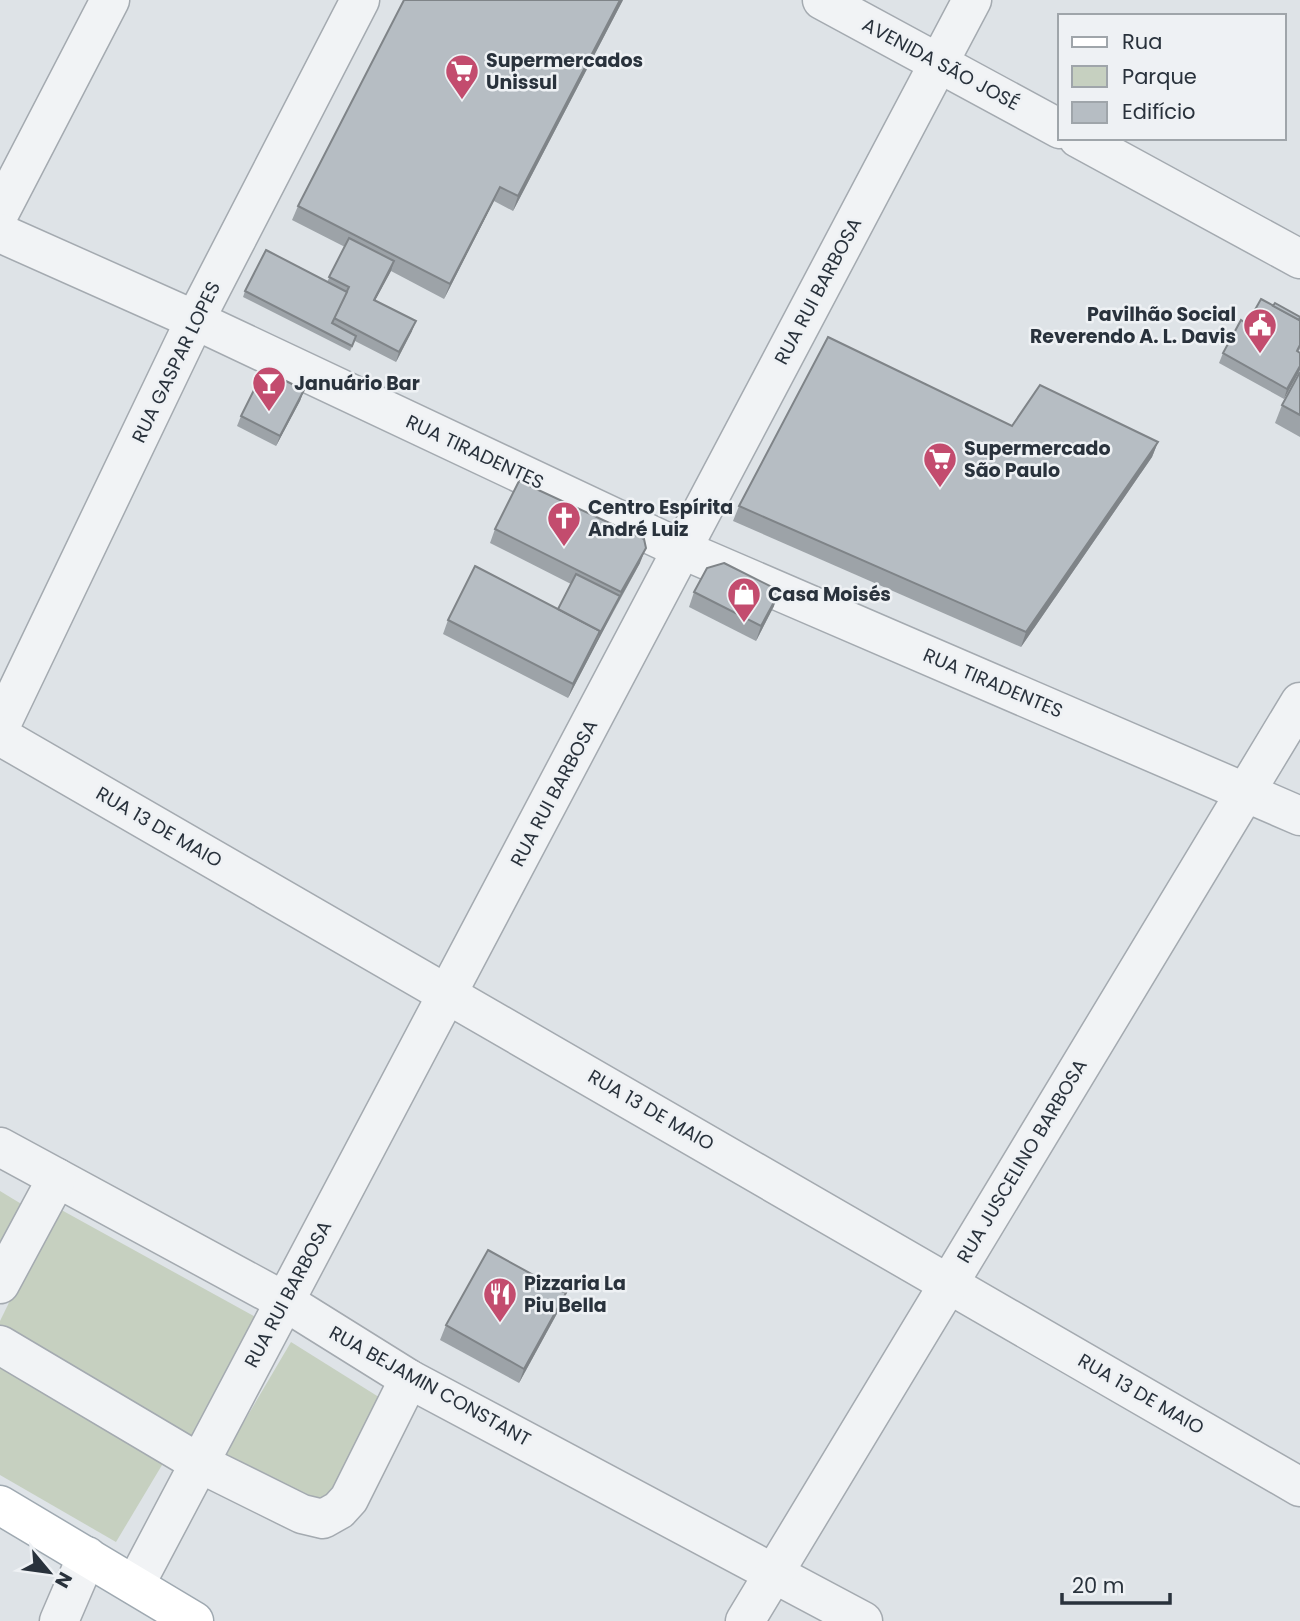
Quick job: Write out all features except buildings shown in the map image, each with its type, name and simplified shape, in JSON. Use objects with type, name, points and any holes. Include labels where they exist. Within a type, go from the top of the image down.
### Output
[{"type":"main road","points":[[0,1505],[194,1621]]},
{"type":"street","points":[[0,212],[110,0]]},
{"type":"street","name":"RUA GASPAR LOPES","points":[[0,727],[195,320],[360,0]]},
{"type":"street","name":"AVENIDA SÃO JOSÉ","points":[[822,0],[1058,128]]},
{"type":"street","name":"RUA RUI BARBOSA","points":[[135,1585],[972,0]]},
{"type":"street","points":[[1082,140],[1300,259]]},
{"type":"street","name":"RUA TIRADENTES","points":[[0,233],[195,320],[681,550],[1300,816]]},
{"type":"street","name":"RUA JUSCELINO BARBOSA","points":[[744,1621],[1300,702]]},
{"type":"street","name":"RUA 13 DE MAIO","points":[[0,736],[1300,1487]]},
{"type":"street","name":"RUA BEJAMIN CONSTANT","points":[[0,1147],[284,1301],[410,1379],[774,1571],[863,1621]]},
{"type":"street","points":[[0,1284],[57,1178]]},
{"type":"street","points":[[0,1345],[200,1463],[302,1514],[323,1519],[339,1510],[349,1499],[410,1379]]},
{"type":"street","points":[[59,1621],[87,1556]]},
{"type":"green space","points":[[0,1191],[28,1208],[0,1258]]},
{"type":"green space","points":[[56,1207],[259,1319],[196,1444],[0,1329],[0,1321]]},
{"type":"green space","points":[[291,1342],[382,1399],[343,1490],[320,1509],[295,1503],[225,1454]]},
{"type":"green space","points":[[0,1355],[168,1455],[116,1542],[0,1475]]},
{"type":"place","name":"Supermercados Unissul","points":[[462,101]]},
{"type":"place","name":"Pavilhão Social Reverendo A. L. Davis","points":[[1260,355]]},
{"type":"place","name":"Januário Bar","points":[[269,413]]},
{"type":"place","name":"Supermercado São Paulo","points":[[940,489]]},
{"type":"place","name":"Centro Espírita André Luiz","points":[[564,548]]},
{"type":"place","name":"Casa Moisés","points":[[744,624]]},
{"type":"place","name":"Pizzaria La Piu Bella","points":[[500,1324]]}]
